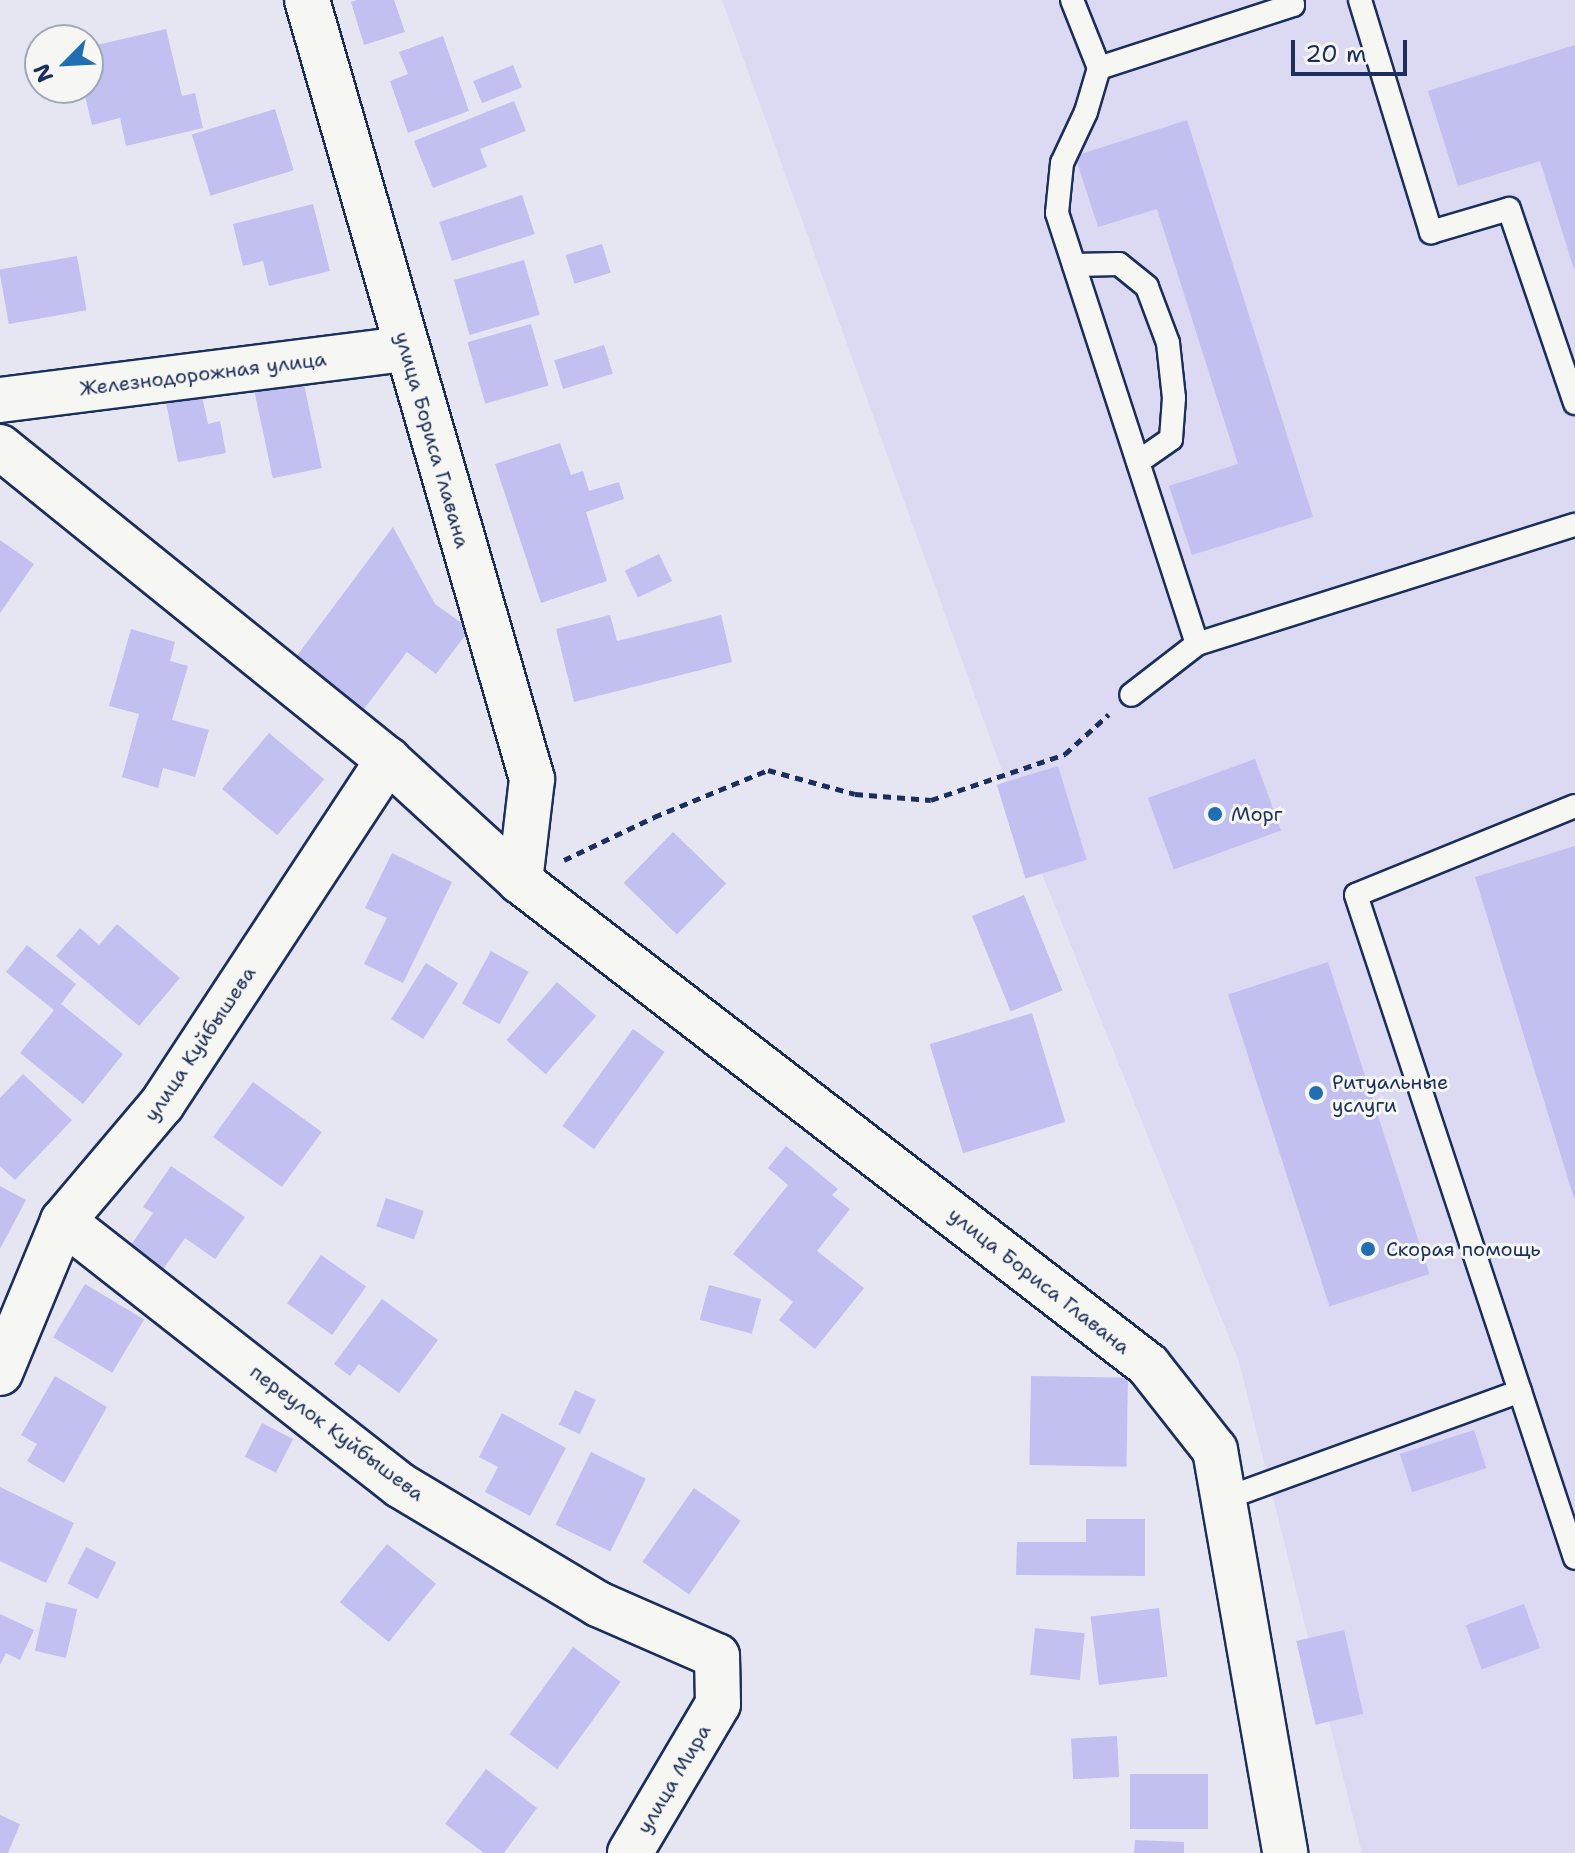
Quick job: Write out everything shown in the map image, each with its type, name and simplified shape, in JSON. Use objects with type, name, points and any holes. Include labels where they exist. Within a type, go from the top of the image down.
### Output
[{"type":"street","name":"улица Бориса Главана","points":[[307,0],[405,349],[532,779],[520,881]]},
{"type":"street","name":"Железнодорожная улица","points":[[0,400],[405,349]]},
{"type":"street","name":"улица Бориса Главана","points":[[0,447],[388,760],[520,881],[1148,1365],[1215,1450],[1285,1853]]},
{"type":"street","name":"улица Куйбышева","points":[[0,1373],[63,1221],[162,1104],[388,760]]},
{"type":"street","name":"переулок Куйбышева","points":[[63,1221],[401,1486],[598,1604],[717,1656],[718,1704]]},
{"type":"street","name":"улица Мира","points":[[630,1853],[718,1704]]},
{"type":"lane","points":[[1072,0],[1099,68],[1086,112],[1062,163],[1057,213],[1197,644]]},
{"type":"lane","points":[[1360,0],[1431,232],[1509,209],[1575,403]]},
{"type":"lane","points":[[1099,68],[1297,2]]},
{"type":"lane","points":[[1074,265],[1119,264],[1147,287],[1168,343],[1174,398],[1171,439],[1138,462]]},
{"type":"lane","points":[[1131,695],[1197,644],[1575,525]]},
{"type":"lane","points":[[1575,806],[1356,895],[1575,1558]]},
{"type":"lane","points":[[1224,1499],[1520,1391]]},
{"type":"path","points":[[520,881],[654,817],[768,770],[855,794],[931,800],[1065,754],[1131,695]]},
{"type":"shaded area","points":[[722,0],[1575,0],[1575,1853],[1362,1853],[1239,1362],[1017,812]]},
{"type":"building","points":[[394,0],[405,32],[364,45],[351,2]]},
{"type":"building","points":[[166,29],[182,96],[195,93],[203,128],[126,146],[120,118],[92,125],[87,104],[104,104],[104,43]]},
{"type":"building","points":[[443,36],[469,111],[408,133],[390,81],[408,74],[399,52]]},
{"type":"building","points":[[1575,45],[1574,269],[1540,161],[1458,186],[1428,91]]},
{"type":"building","points":[[513,65],[522,87],[482,103],[473,81]]},
{"type":"building","points":[[514,101],[526,131],[480,149],[487,167],[433,188],[414,141]]},
{"type":"building","points":[[275,109],[294,170],[211,196],[192,134]]},
{"type":"building","points":[[1187,120],[1313,517],[1192,555],[1169,486],[1238,464],[1157,209],[1098,227],[1075,156]]},
{"type":"building","points":[[522,195],[535,234],[452,261],[439,222]]},
{"type":"building","points":[[313,204],[330,271],[269,286],[263,261],[243,266],[233,224]]},
{"type":"building","points":[[602,244],[611,273],[574,284],[566,255]]},
{"type":"building","points":[[77,256],[87,310],[9,324],[0,270]]},
{"type":"building","points":[[524,260],[540,315],[470,335],[454,280]]},
{"type":"building","points":[[531,324],[549,386],[485,404],[468,342]]},
{"type":"building","points":[[604,345],[613,374],[563,389],[554,360]]},
{"type":"building","points":[[302,375],[322,468],[273,478],[253,385]]},
{"type":"building","points":[[202,396],[208,424],[220,421],[226,453],[178,462],[166,403]]},
{"type":"building","points":[[560,443],[571,475],[583,471],[589,491],[619,482],[624,499],[586,512],[607,581],[541,603],[495,464]]},
{"type":"building","points":[[393,527],[435,604],[470,629],[436,674],[407,652],[358,717],[290,665]]},
{"type":"building","points":[[0,540],[34,564],[0,613]]},
{"type":"building","points":[[659,554],[672,581],[638,598],[625,571]]},
{"type":"building","points":[[610,615],[617,641],[721,615],[732,662],[574,702],[556,629]]},
{"type":"building","points":[[131,629],[175,642],[170,661],[188,666],[172,720],[209,730],[195,777],[163,768],[158,788],[122,777],[139,714],[109,706]]},
{"type":"building","points":[[269,733],[324,779],[277,835],[222,789]]},
{"type":"building","name":"Морг","points":[[1255,759],[1281,830],[1174,869],[1148,798]]},
{"type":"building","points":[[1058,766],[1087,860],[1025,878],[997,785]]},
{"type":"building","points":[[673,832],[726,883],[677,934],[624,883]]},
{"type":"building","points":[[1575,846],[1575,1198],[1574,1198],[1475,877]]},
{"type":"building","points":[[392,853],[452,882],[403,983],[364,964],[387,918],[365,908]]},
{"type":"building","points":[[1024,895],[1063,990],[1011,1011],[972,916]]},
{"type":"building","points":[[117,924],[180,978],[139,1026],[56,956],[80,928],[99,945]]},
{"type":"building","points":[[27,945],[76,984],[61,1004],[123,1054],[83,1104],[20,1053],[54,1010],[6,972]]},
{"type":"building","points":[[491,951],[529,972],[500,1024],[462,1003]]},
{"type":"building","name":"Ритуальные услуги","points":[[1328,962],[1429,1274],[1329,1306],[1228,994]]},
{"type":"building","points":[[426,963],[458,983],[423,1039],[391,1019]]},
{"type":"building","points":[[557,982],[596,1016],[546,1074],[506,1040]]},
{"type":"building","points":[[1032,1013],[1065,1122],[963,1153],[930,1044]]},
{"type":"building","points":[[633,1029],[665,1052],[594,1149],[562,1126]]},
{"type":"building","points":[[23,1074],[72,1120],[15,1180],[0,1166],[0,1098]]},
{"type":"building","points":[[253,1082],[322,1132],[282,1187],[213,1137]]},
{"type":"building","points":[[786,1146],[838,1189],[832,1195],[850,1209],[817,1251],[864,1288],[815,1349],[779,1320],[793,1302],[733,1254],[788,1185],[768,1168]]},
{"type":"building","points":[[171,1166],[245,1217],[215,1259],[185,1238],[162,1271],[129,1248],[153,1213],[143,1207]]},
{"type":"building","points":[[0,1186],[26,1200],[0,1249]]},
{"type":"building","points":[[386,1198],[424,1211],[414,1239],[376,1226]]},
{"type":"building","points":[[321,1255],[366,1287],[332,1335],[287,1303]]},
{"type":"building","points":[[85,1284],[144,1320],[112,1373],[53,1337]]},
{"type":"building","points":[[709,1285],[761,1299],[752,1334],[700,1320]]},
{"type":"building","points":[[382,1299],[438,1340],[399,1393],[359,1364],[350,1376],[334,1364]]},
{"type":"building","points":[[55,1376],[107,1407],[64,1483],[27,1461],[37,1444],[21,1435]]},
{"type":"building","points":[[1031,1376],[1128,1378],[1126,1467],[1029,1465]]},
{"type":"building","points":[[575,1390],[596,1400],[580,1434],[559,1424]]},
{"type":"building","points":[[502,1413],[566,1448],[530,1516],[485,1492],[498,1467],[479,1457]]},
{"type":"building","points":[[262,1423],[293,1439],[276,1473],[245,1457]]},
{"type":"building","points":[[1474,1430],[1486,1468],[1412,1492],[1400,1454]]},
{"type":"building","points":[[591,1452],[646,1479],[610,1552],[555,1525]]},
{"type":"building","points":[[0,1487],[74,1523],[46,1583],[0,1561]]},
{"type":"building","points":[[694,1488],[741,1521],[689,1594],[642,1562]]},
{"type":"building","points":[[1086,1519],[1145,1519],[1145,1576],[1016,1575],[1017,1542],[1086,1542]]},
{"type":"building","points":[[387,1544],[436,1584],[389,1642],[340,1602]]},
{"type":"building","points":[[86,1547],[116,1562],[98,1599],[67,1584]]},
{"type":"building","points":[[46,1602],[77,1609],[66,1658],[35,1651]]},
{"type":"building","points":[[1524,1604],[1540,1648],[1482,1669],[1466,1625]]},
{"type":"building","points":[[1159,1608],[1167,1676],[1099,1685],[1091,1616]]},
{"type":"building","points":[[0,1614],[34,1630],[20,1660],[6,1653],[0,1665]]},
{"type":"building","points":[[1035,1628],[1085,1633],[1080,1680],[1030,1675]]},
{"type":"building","points":[[1344,1630],[1363,1714],[1316,1725],[1296,1641]]},
{"type":"building","points":[[573,1647],[621,1682],[557,1769],[510,1734]]},
{"type":"building","points":[[1117,1736],[1119,1777],[1073,1779],[1071,1738]]},
{"type":"building","points":[[486,1769],[537,1808],[504,1853],[484,1853],[445,1824]]},
{"type":"building","points":[[1130,1774],[1208,1774],[1208,1829],[1130,1829]]},
{"type":"building","points":[[0,1815],[20,1824],[8,1853],[0,1853]]},
{"type":"building","points":[[1135,1840],[1184,1842],[1184,1853],[1134,1853]]},
{"type":"place","name":"Морг","points":[[1215,814]]},
{"type":"place","name":"Ритуальные услуги","points":[[1316,1093]]},
{"type":"place","name":"Скорая помощь","points":[[1368,1249]]}]
